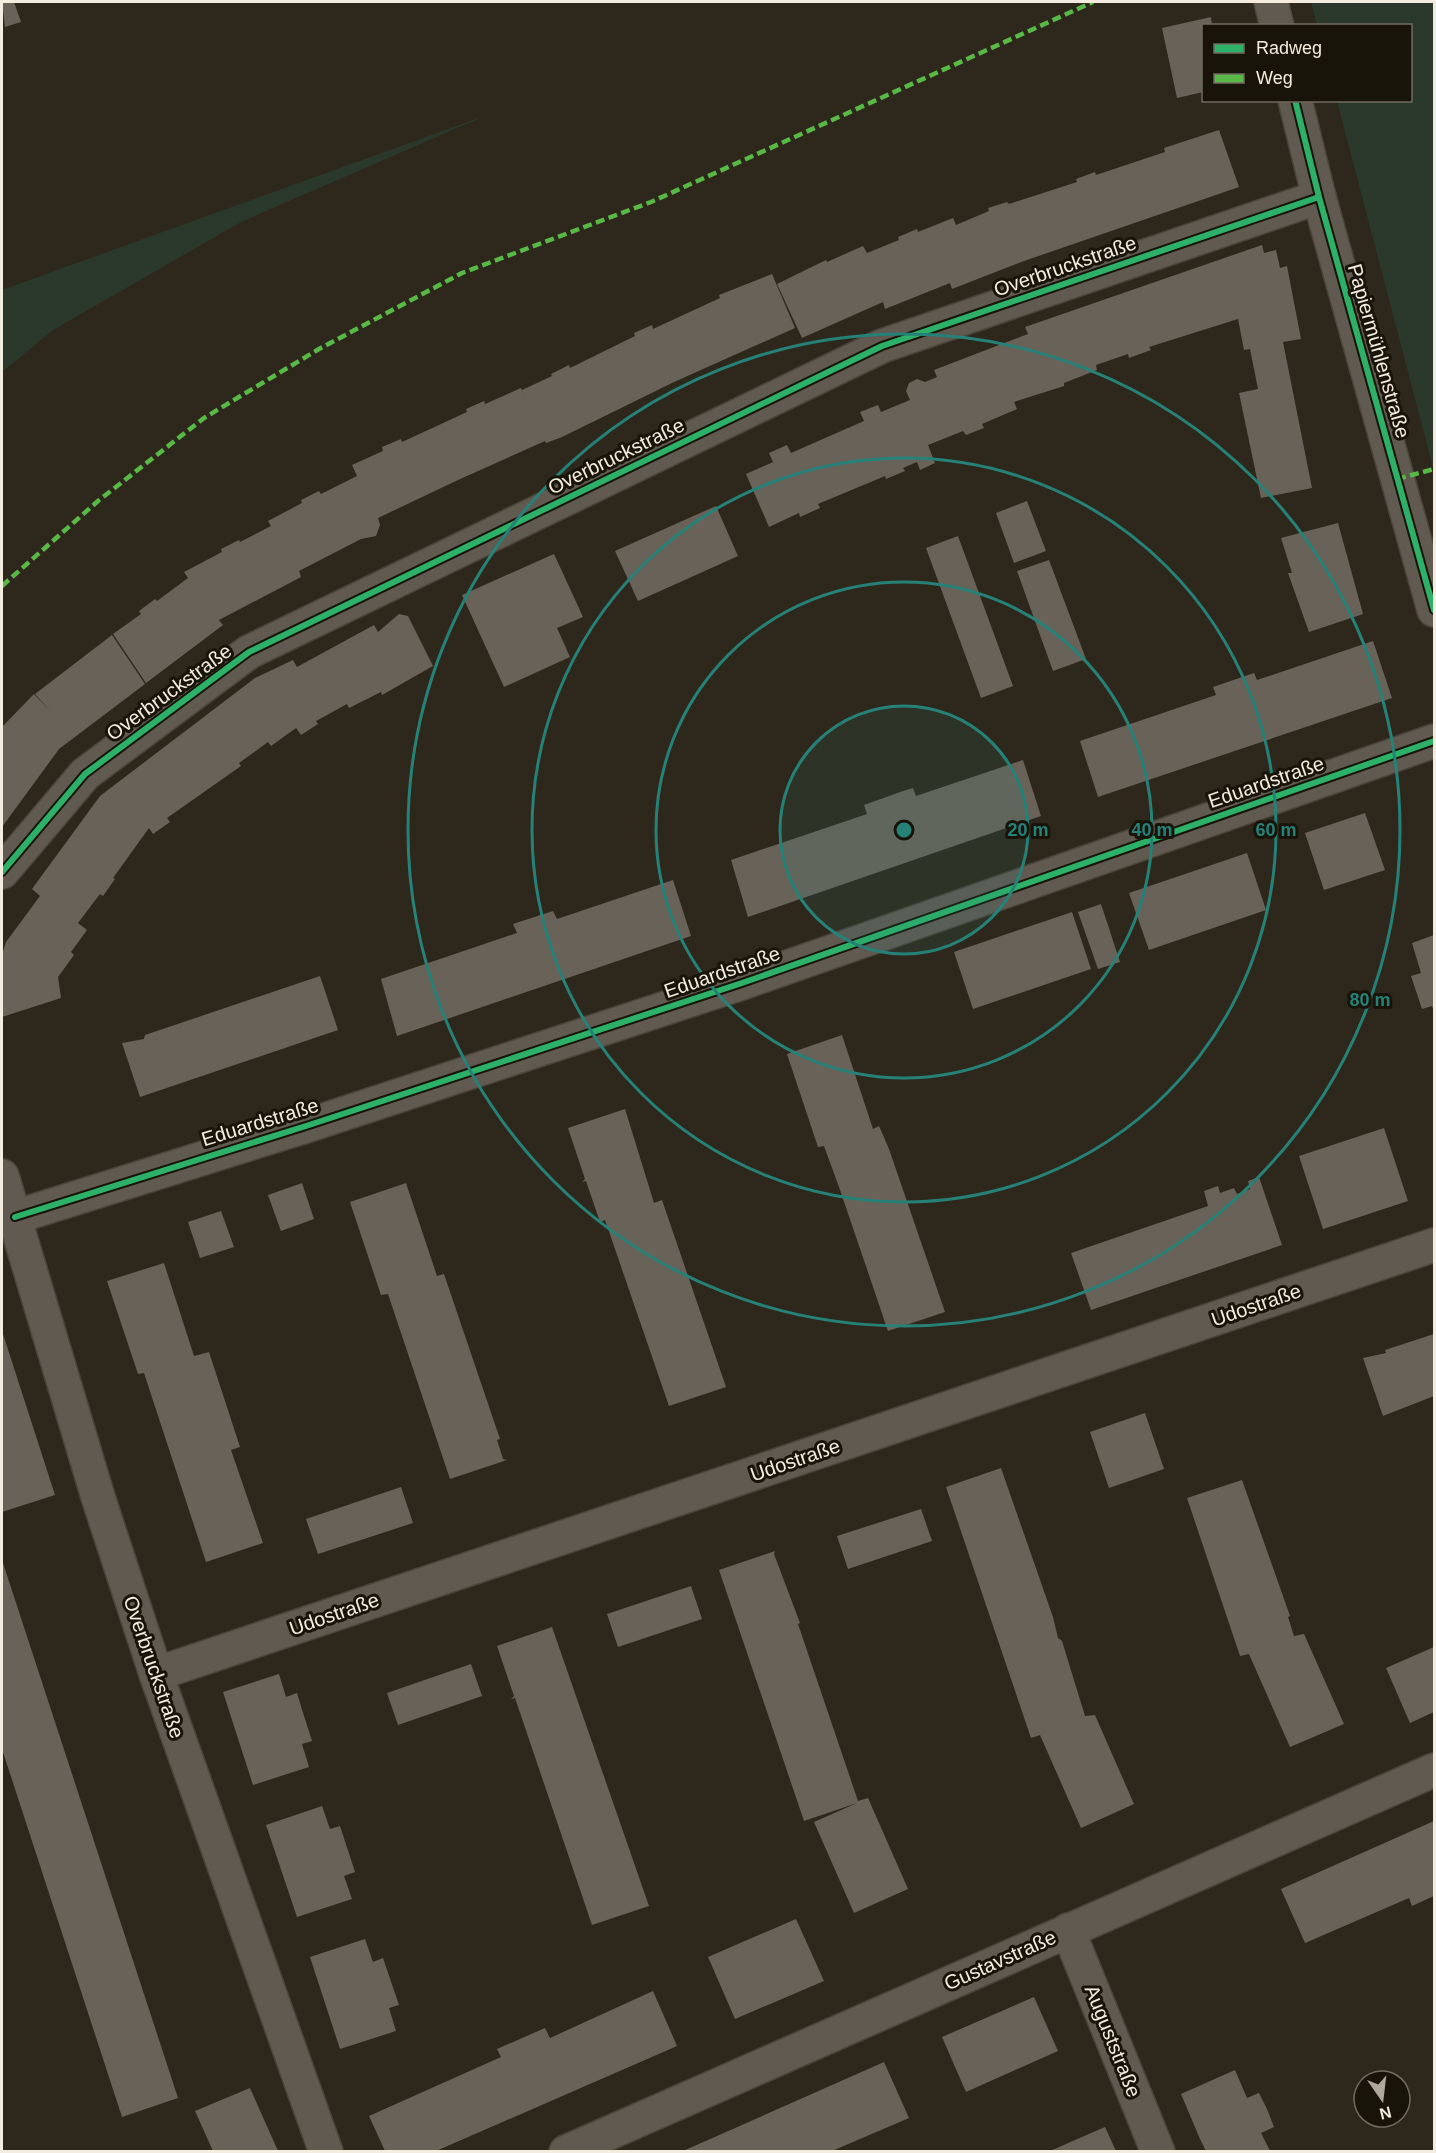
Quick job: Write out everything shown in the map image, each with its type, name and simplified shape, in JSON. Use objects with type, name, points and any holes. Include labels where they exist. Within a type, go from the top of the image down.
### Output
[{"type":"street","points":[[1271,2],[1276,24]]},
{"type":"street","name":"Papiermühlenstraße","points":[[1295,102],[1319,197],[1434,610]]},
{"type":"street","name":"Overbruckstraße","points":[[2,872],[85,774],[249,652],[882,345],[1319,197]]},
{"type":"street","name":"Eduardstraße","points":[[15,1217],[340,1115],[742,983],[1434,741]]},
{"type":"street","name":"Overbruckstraße","points":[[2,1176],[98,1497],[156,1674],[326,2151]]},
{"type":"street","name":"Udostraße","points":[[156,1674],[1434,1245]]},
{"type":"street","name":"Gustavstraße","points":[[566,2151],[1434,1770]]},
{"type":"street","name":"Auguststraße","points":[[1068,1930],[1158,2151]]},
{"type":"green space","points":[[1311,2],[1434,2],[1434,471],[1337,102],[1412,102],[1412,24],[1317,24]]},
{"type":"green space","points":[[487,115],[241,222],[53,330],[2,372],[2,290]]},
{"type":"building","points":[[2,2],[14,2],[21,22],[5,27]]},
{"type":"building","points":[[1211,17],[1212,24],[1202,24],[1202,92],[1177,98],[1162,28]]},
{"type":"building","points":[[1219,130],[1239,187],[1024,261],[952,289],[950,283],[885,309],[883,302],[802,338],[777,284],[826,260],[827,262],[863,246],[867,253],[899,240],[898,237],[917,229],[918,232],[953,218],[956,225],[989,211],[988,208],[1007,202],[1009,204],[1077,182],[1076,179],[1095,172],[1096,175],[1165,152],[1164,148]]},
{"type":"building","points":[[1262,245],[1264,253],[1276,250],[1280,268],[1287,266],[1301,339],[1283,342],[1312,488],[1261,498],[1239,393],[1258,389],[1250,349],[1244,350],[1238,319],[1149,347],[1151,350],[1129,358],[1128,354],[1096,365],[1097,370],[1064,383],[1064,386],[1014,402],[1017,409],[982,424],[984,428],[966,435],[963,431],[928,445],[935,463],[920,470],[917,462],[903,468],[905,471],[886,479],[885,476],[818,504],[820,508],[800,517],[799,513],[769,527],[746,474],[773,462],[769,453],[787,445],[791,453],[864,421],[860,412],[878,405],[881,412],[910,400],[906,391],[909,383],[917,379],[925,382],[937,377],[934,370],[1028,334],[1025,327]]},
{"type":"building","points":[[772,274],[795,328],[674,382],[562,437],[546,443],[545,441],[378,518],[380,525],[376,536],[361,539],[299,571],[301,577],[219,620],[223,625],[146,683],[113,634],[141,614],[139,611],[155,599],[157,601],[188,578],[184,572],[222,552],[221,549],[271,526],[268,521],[302,503],[301,500],[319,491],[321,494],[357,476],[352,465],[383,451],[382,447],[401,439],[402,442],[467,412],[466,409],[484,401],[485,404],[521,388],[525,397],[522,390],[569,365],[570,368],[635,336],[634,333],[652,325],[653,329],[720,298],[719,295]]},
{"type":"building","points":[[1027,501],[1046,551],[1014,563],[996,513]]},
{"type":"building","points":[[716,506],[738,556],[638,601],[615,551]]},
{"type":"building","points":[[1338,523],[1363,614],[1309,632],[1288,573],[1292,573],[1281,538]]},
{"type":"building","points":[[958,536],[1013,686],[981,698],[926,548]]},
{"type":"building","points":[[554,554],[583,617],[557,628],[570,657],[504,687],[462,595]]},
{"type":"building","points":[[1049,560],[1086,659],[1053,671],[1017,571]]},
{"type":"building","points":[[399,614],[408,616],[433,666],[382,695],[381,692],[349,708],[347,704],[316,721],[318,724],[301,735],[296,728],[271,746],[268,742],[239,763],[241,766],[167,818],[170,822],[153,834],[149,828],[113,878],[115,879],[103,896],[100,894],[78,923],[87,930],[71,952],[74,955],[58,977],[61,998],[2,1017],[2,955],[6,942],[40,896],[32,889],[100,796],[255,678],[293,660],[297,667],[374,625],[378,632]]},
{"type":"building","points":[[112,635],[145,684],[59,749],[2,827],[2,727],[34,694],[51,712],[35,694]]},
{"type":"building","points":[[1373,641],[1392,698],[1098,797],[1080,741],[1216,695],[1213,687],[1254,673],[1257,680]]},
{"type":"building","points":[[1023,760],[1041,816],[748,917],[731,860],[867,814],[864,805],[903,791],[913,788],[916,796]]},
{"type":"building","points":[[1365,813],[1385,870],[1324,890],[1305,833]]},
{"type":"building","points":[[1247,853],[1266,910],[1149,950],[1129,893]]},
{"type":"building","points":[[673,880],[691,936],[397,1036],[381,979],[517,933],[513,924],[553,911],[557,919]]},
{"type":"building","points":[[1101,904],[1120,962],[1098,969],[1078,912]]},
{"type":"building","points":[[1072,912],[1091,969],[973,1009],[954,952]]},
{"type":"building","points":[[1434,935],[1434,1012],[1432,1006],[1422,1009],[1411,976],[1421,973],[1412,943]]},
{"type":"building","points":[[320,976],[338,1030],[140,1097],[122,1043],[144,1039],[145,1035]]},
{"type":"building","points":[[842,1035],[873,1129],[879,1126],[889,1149],[945,1312],[888,1331],[839,1187],[824,1146],[818,1147],[787,1054]]},
{"type":"building","points":[[625,1109],[654,1203],[662,1200],[726,1387],[669,1406],[605,1220],[600,1222],[586,1181],[582,1182],[585,1179],[568,1128]]},
{"type":"building","points":[[1384,1128],[1408,1201],[1323,1229],[1299,1156]]},
{"type":"building","points":[[1259,1177],[1282,1245],[1091,1310],[1071,1253],[1208,1206],[1204,1191],[1218,1186],[1220,1193],[1234,1188],[1237,1194],[1250,1189],[1248,1181]]},
{"type":"building","points":[[302,1183],[314,1219],[281,1231],[268,1195]]},
{"type":"building","points":[[406,1183],[437,1276],[444,1274],[500,1439],[497,1440],[503,1459],[507,1460],[450,1479],[388,1294],[381,1295],[350,1202]]},
{"type":"building","points":[[221,1211],[234,1247],[200,1258],[188,1222]]},
{"type":"building","points":[[164,1263],[194,1356],[209,1352],[240,1447],[231,1450],[263,1543],[206,1562],[144,1373],[138,1374],[107,1281]]},
{"type":"building","points":[[2,1331],[55,1495],[2,1512]]},
{"type":"building","points":[[1434,1334],[1434,1396],[1383,1416],[1363,1358],[1386,1353],[1385,1350]]},
{"type":"building","points":[[1145,1413],[1164,1469],[1109,1488],[1090,1432]]},
{"type":"building","points":[[1001,1468],[1053,1617],[1058,1638],[1062,1641],[1085,1716],[1095,1715],[1134,1804],[1081,1828],[1040,1735],[1031,1738],[946,1487]]},
{"type":"building","points":[[1242,1480],[1290,1616],[1288,1617],[1294,1636],[1304,1634],[1344,1724],[1290,1747],[1249,1654],[1240,1656],[1187,1498]]},
{"type":"building","points":[[401,1487],[413,1523],[318,1554],[306,1519]]},
{"type":"building","points":[[921,1509],[932,1541],[848,1569],[837,1536]]},
{"type":"building","points":[[775,1551],[774,1554],[800,1623],[798,1624],[858,1801],[868,1798],[908,1889],[854,1913],[814,1822],[857,1803],[804,1821],[719,1570]]},
{"type":"building","points":[[2,1560],[178,2098],[122,2117],[2,1749]]},
{"type":"building","points":[[691,1586],[702,1619],[618,1647],[607,1614]]},
{"type":"building","points":[[552,1627],[649,1906],[592,1925],[515,1698],[511,1699],[514,1696],[497,1646]]},
{"type":"building","points":[[1434,1647],[1434,1712],[1410,1723],[1386,1668]]},
{"type":"building","points":[[471,1664],[482,1696],[398,1725],[387,1693]]},
{"type":"building","points":[[279,1674],[286,1697],[297,1693],[312,1741],[302,1744],[309,1767],[253,1785],[223,1692]]},
{"type":"building","points":[[322,1806],[330,1829],[340,1826],[355,1872],[344,1876],[352,1899],[297,1917],[266,1825]]},
{"type":"building","points":[[1434,1821],[1434,1896],[1412,1906],[1409,1898],[1305,1943],[1281,1889]]},
{"type":"building","points":[[796,1919],[824,1981],[735,2019],[708,1957]]},
{"type":"building","points":[[365,1939],[373,1962],[383,1958],[399,2005],[389,2008],[396,2031],[340,2049],[310,1957]]},
{"type":"building","points":[[653,1991],[677,2046],[436,2151],[385,2151],[369,2116],[501,2057],[497,2049],[545,2028],[550,2038]]},
{"type":"building","points":[[1034,1997],[1058,2051],[966,2092],[942,2037]]},
{"type":"building","points":[[884,2062],[909,2118],[832,2151],[683,2151]]},
{"type":"building","points":[[1235,2070],[1247,2098],[1259,2093],[1267,2109],[1274,2127],[1261,2133],[1270,2151],[1206,2151],[1200,2139],[1181,2094]]},
{"type":"building","points":[[250,2088],[278,2151],[213,2151],[195,2111]]},
{"type":"building","points":[[1105,2127],[1116,2151],[1050,2151]]},
{"type":"marked path","points":[[2,586],[98,501],[204,418],[319,349],[462,273],[651,202],[1093,2]]},
{"type":"marked path","points":[[1397,479],[1434,469]]},
{"type":"cycle path","points":[[1295,102],[1319,197],[1434,610]]},
{"type":"cycle path","points":[[2,872],[85,774],[249,652],[882,346],[1319,197]]},
{"type":"cycle path","points":[[15,1217],[306,1126],[742,983],[1434,741]]}]
